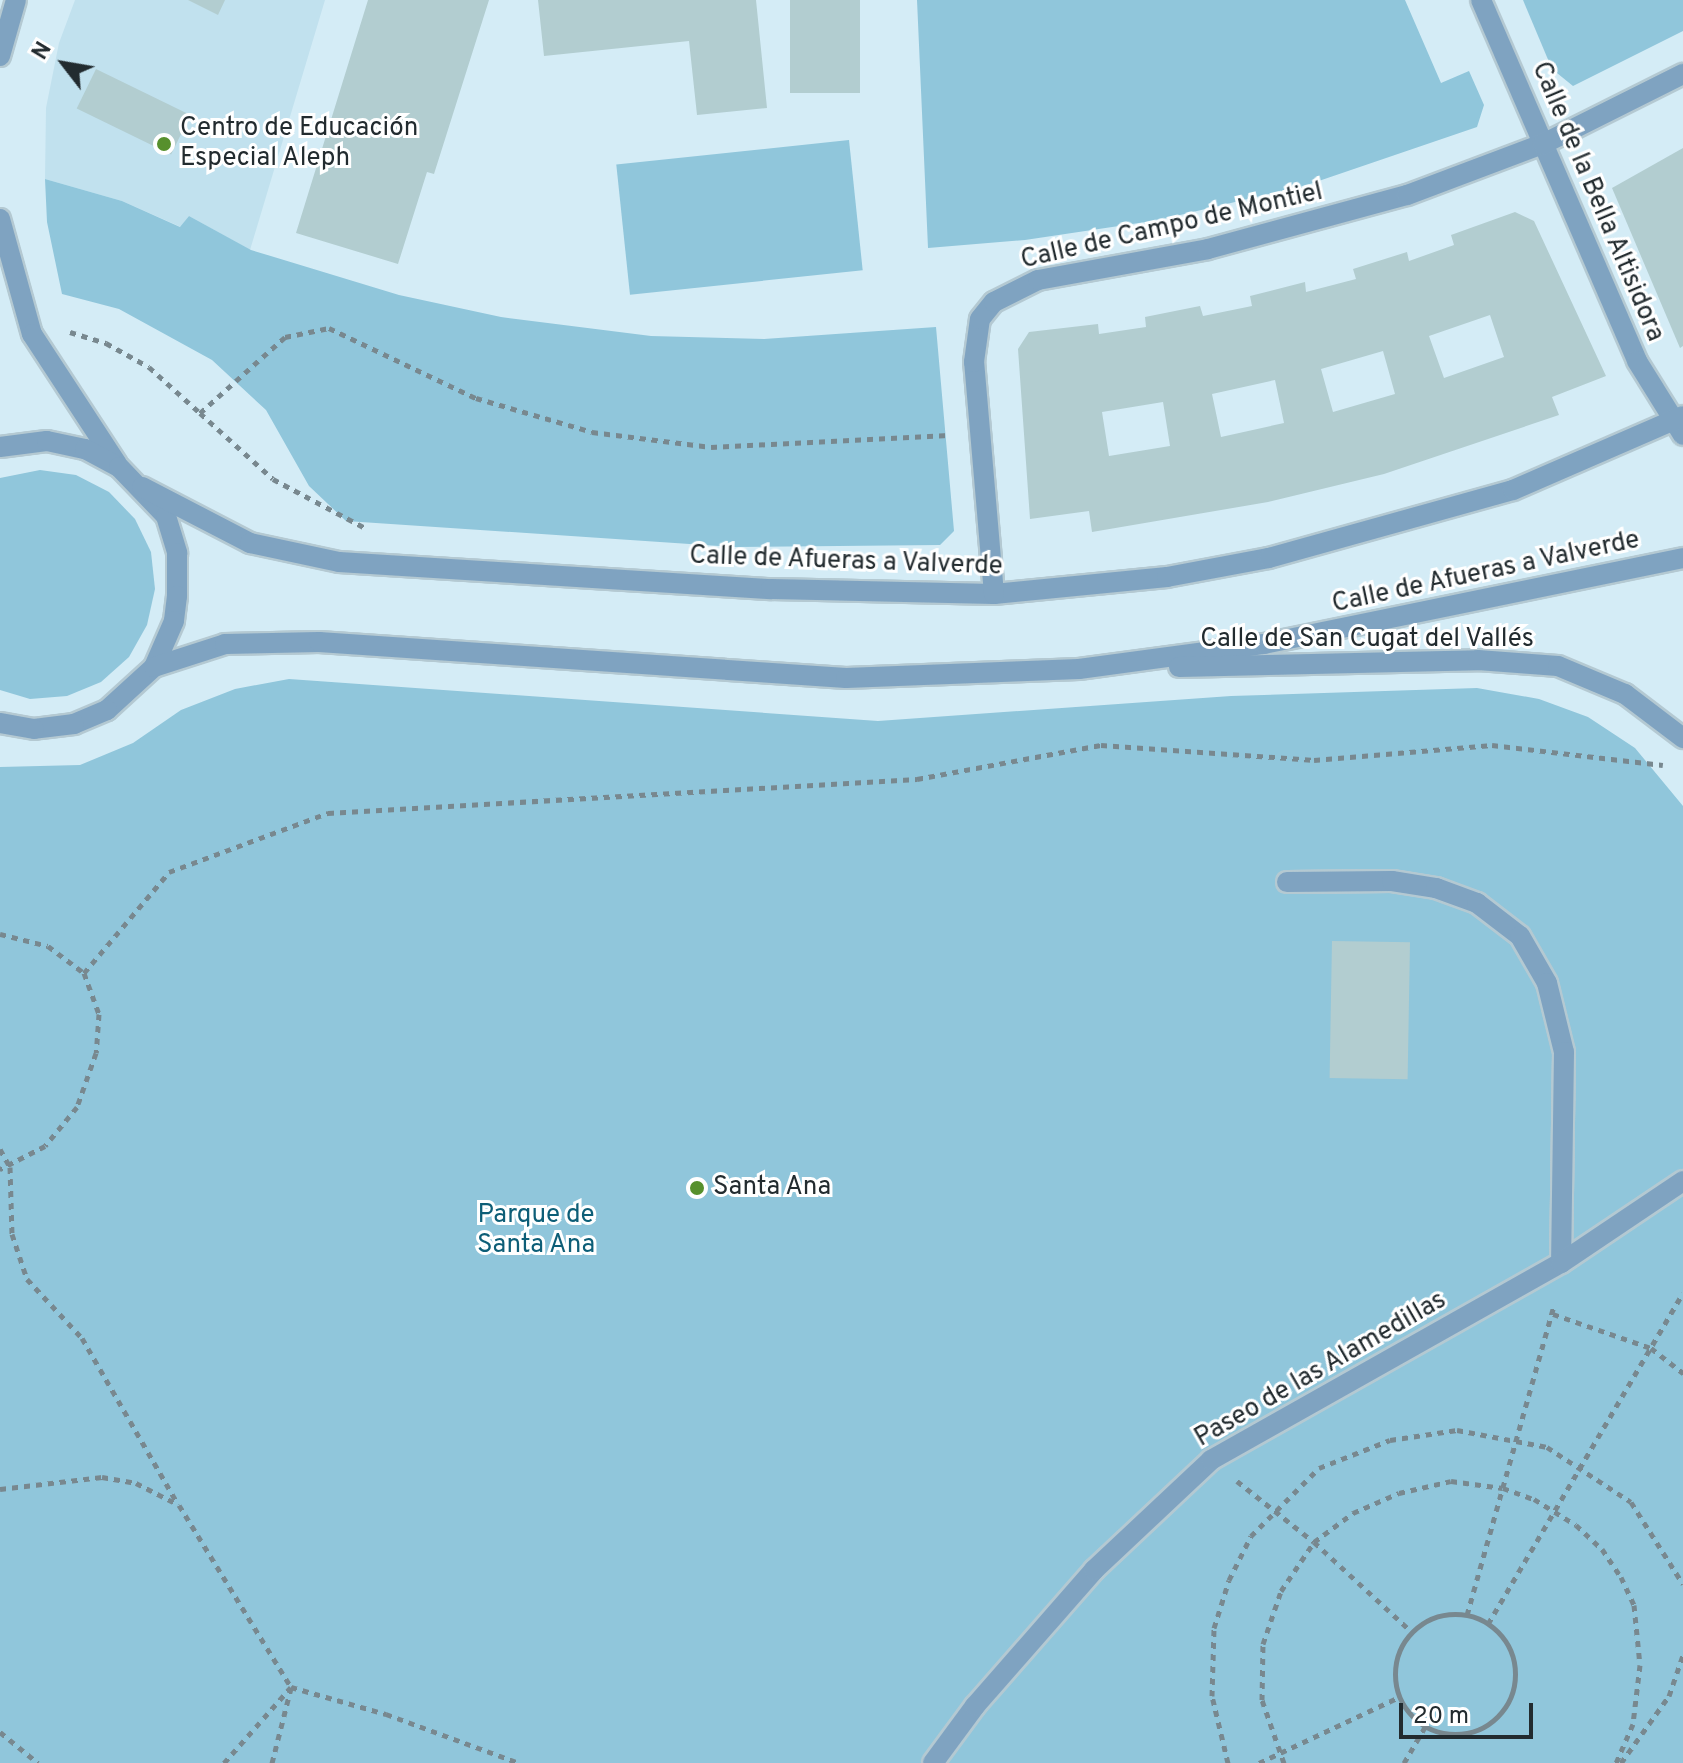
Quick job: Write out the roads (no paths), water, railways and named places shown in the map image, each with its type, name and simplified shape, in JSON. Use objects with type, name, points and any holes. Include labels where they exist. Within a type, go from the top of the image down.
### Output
[{"type":"street","points":[[0,56],[16,0]]},
{"type":"street","name":"Calle de la Bella Altisidora","points":[[1481,0],[1637,361],[1679,424]]},
{"type":"street","name":"Calle de Campo de Montiel","points":[[994,594],[974,362],[980,319],[994,302],[1038,280],[1208,249],[1321,221],[1543,144],[1683,74]]},
{"type":"street","points":[[0,219],[32,334],[52,373],[119,467]]},
{"type":"street","name":"Calle de Afueras a Valverde","points":[[142,487],[250,543],[339,562],[771,589],[994,594],[1153,579],[1269,558],[1513,490],[1679,424]]},
{"type":"street","points":[[0,447],[47,441],[85,449],[119,467],[142,487],[166,516],[177,553],[174,621],[154,667],[107,710],[74,724],[34,729],[0,723]]},
{"type":"street","name":"Calle de Afueras a Valverde","points":[[154,667],[225,644],[319,642],[846,678],[1079,669],[1279,641],[1683,558]]},
{"type":"street","name":"Calle de San Cugat del Vallés","points":[[1079,669],[1478,660],[1558,666],[1625,694],[1683,738]]},
{"type":"street","points":[[1287,882],[1392,881],[1436,888],[1477,903],[1520,936],[1547,983],[1564,1052],[1561,1263]]},
{"type":"street","name":"Paseo de las Alamedillas","points":[[933,1763],[975,1706],[1094,1570],[1211,1460],[1561,1263],[1683,1181]]},
{"type":"place","name":"Centro de Educación Especial Aleph","points":[[164,144]]},
{"type":"place","name":"Santa Ana","points":[[697,1188]]},
{"type":"park label","name":"Parque de Santa Ana","points":[[536,1231]]}]
